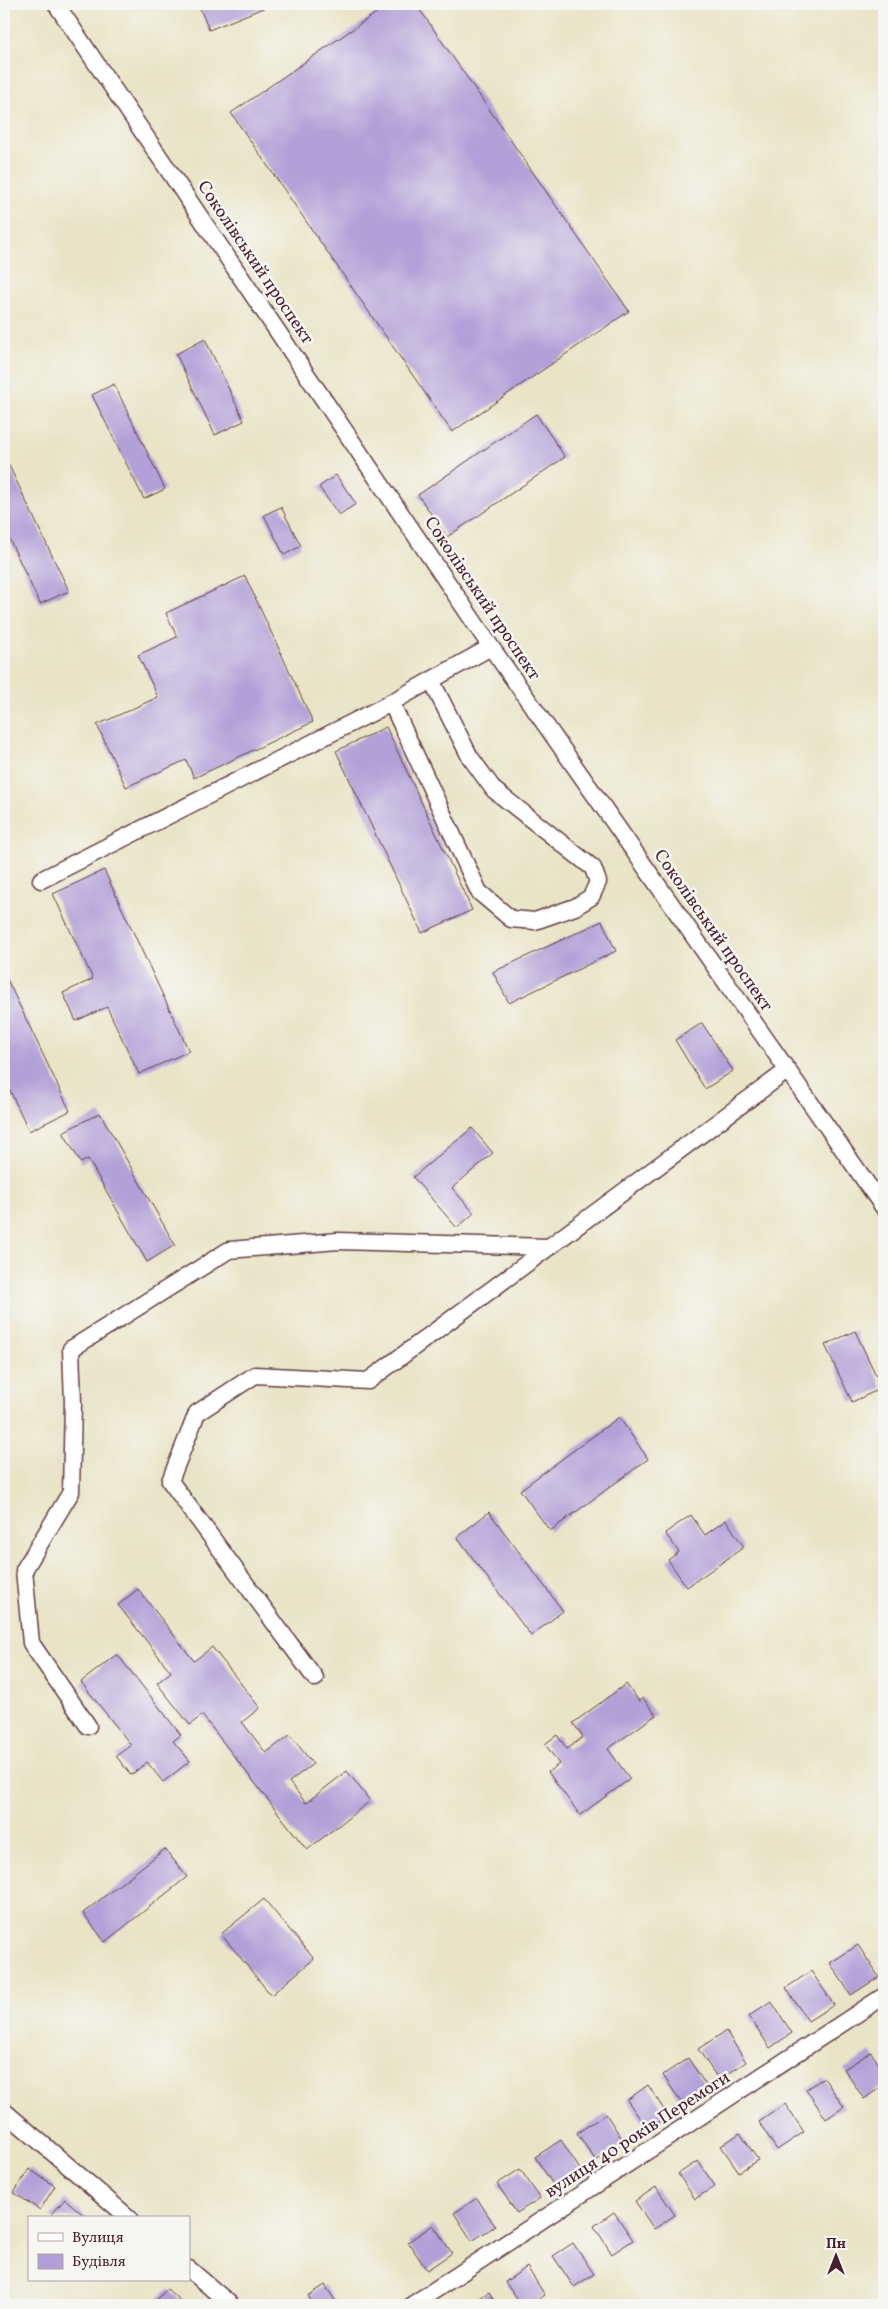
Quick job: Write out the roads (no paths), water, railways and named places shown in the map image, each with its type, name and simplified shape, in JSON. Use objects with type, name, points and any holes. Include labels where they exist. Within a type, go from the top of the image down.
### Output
[{"type":"street","name":"Соколівський проспект","points":[[56,4],[491,647],[884,1208]]},
{"type":"street","points":[[41,880],[391,702],[491,647]]},
{"type":"street","points":[[391,702],[479,892],[510,919],[535,921],[575,907],[591,897],[598,882],[593,868],[494,790],[470,758],[431,680]]},
{"type":"street","points":[[315,1678],[170,1481],[197,1413],[255,1375],[368,1381],[788,1070]]},
{"type":"street","points":[[88,1726],[31,1643],[24,1570],[71,1492],[74,1402],[71,1350],[229,1250],[338,1241],[549,1247]]},
{"type":"street","name":"вулиця 40 років Перемоги","points":[[412,2305],[884,1996]]},
{"type":"street","points":[[4,2111],[127,2216]]},
{"type":"street","points":[[190,2270],[231,2305]]}]
